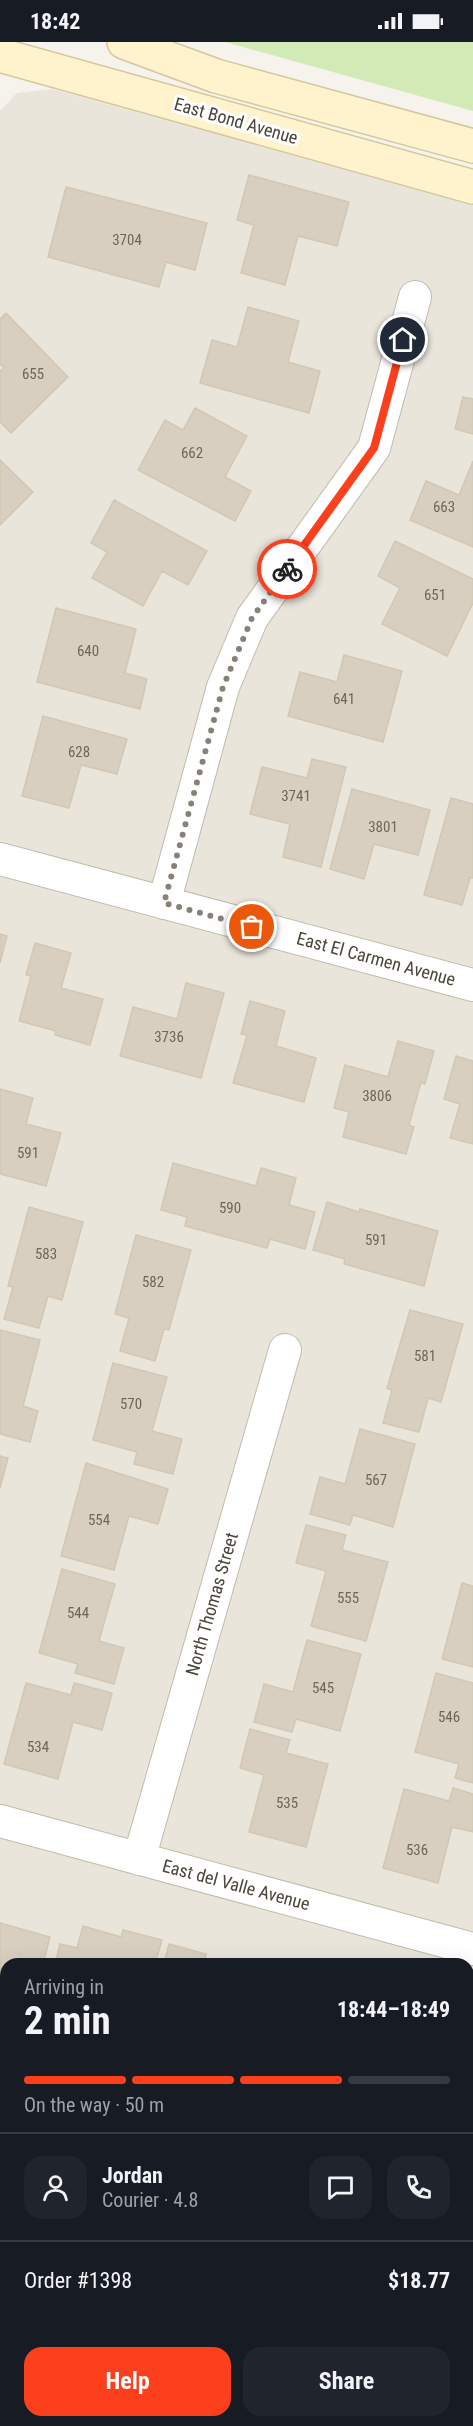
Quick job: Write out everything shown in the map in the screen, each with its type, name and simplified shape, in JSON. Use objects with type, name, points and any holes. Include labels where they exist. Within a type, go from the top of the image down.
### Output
[{"type":"street","points":[[124,42],[216,76],[473,146]]},
{"type":"street","name":"East Bond Avenue","points":[[0,55],[473,187]]},
{"type":"street","points":[[164,903],[223,687],[252,618],[374,448],[415,297]]},
{"type":"street","name":"East El Carmen Avenue","points":[[0,859],[473,985]]},
{"type":"street","name":"North Thomas Street","points":[[139,1858],[285,1350]]},
{"type":"street","name":"East del Valle Avenue","points":[[0,1821],[473,1949]]},
{"type":"shaded area","points":[[52,89],[473,205],[473,1958],[0,1958],[0,111],[17,93]]},
{"type":"green space","points":[[225,42],[473,42],[473,111]]},
{"type":"building","points":[[249,175],[349,202],[337,246],[298,236],[285,285],[241,273],[254,225],[237,220]]},
{"type":"building","points":[[66,187],[207,223],[195,270],[166,262],[159,287],[48,257]]},
{"type":"building","points":[[248,307],[299,321],[288,362],[320,371],[309,413],[200,383],[212,340],[237,347]]},
{"type":"building","points":[[6,313],[68,377],[11,433],[0,422],[0,371],[4,368],[0,364],[0,319]]},
{"type":"building","points":[[463,397],[473,399],[473,434],[455,429]]},
{"type":"building","points":[[195,408],[247,436],[225,477],[251,491],[235,521],[138,470],[165,420],[183,430]]},
{"type":"building","points":[[0,460],[33,492],[0,525]]},
{"type":"building","points":[[473,461],[473,547],[410,520],[426,481],[459,495]]},
{"type":"building","points":[[114,500],[207,551],[188,585],[162,571],[143,606],[92,578],[107,552],[91,543]]},
{"type":"building","points":[[395,541],[473,579],[473,603],[447,656],[382,624],[400,588],[378,576]]},
{"type":"building","points":[[56,608],[136,629],[125,673],[147,679],[140,709],[37,682]]},
{"type":"building","points":[[344,655],[402,671],[383,742],[288,716],[300,672],[337,682]]},
{"type":"building","points":[[43,716],[127,739],[117,774],[81,765],[69,808],[22,796]]},
{"type":"building","points":[[312,759],[346,767],[321,867],[283,857],[290,824],[250,814],[262,767],[307,778]]},
{"type":"building","points":[[352,789],[430,810],[418,855],[374,844],[364,879],[330,869]]},
{"type":"building","points":[[451,798],[473,804],[473,878],[470,878],[462,905],[424,895]]},
{"type":"building","points":[[0,934],[7,936],[0,963]]},
{"type":"building","points":[[35,943],[71,953],[61,988],[103,999],[90,1045],[55,1035],[56,1031],[19,1021],[31,976],[26,975]]},
{"type":"building","points":[[186,983],[224,993],[201,1078],[120,1056],[133,1007],[177,1019]]},
{"type":"building","points":[[250,1001],[285,1011],[276,1046],[316,1058],[304,1102],[233,1083],[247,1035],[241,1034]]},
{"type":"building","points":[[398,1041],[434,1051],[425,1084],[421,1082],[409,1125],[414,1127],[406,1154],[343,1137],[349,1112],[334,1108],[345,1065],[388,1077]]},
{"type":"building","points":[[456,1056],[473,1061],[473,1144],[450,1138],[460,1104],[444,1099]]},
{"type":"building","points":[[0,1089],[33,1098],[26,1124],[61,1133],[46,1186],[0,1174]]},
{"type":"building","points":[[173,1163],[256,1186],[261,1168],[296,1178],[289,1205],[315,1212],[305,1249],[270,1239],[267,1248],[185,1226],[187,1217],[161,1210]]},
{"type":"building","points":[[327,1202],[438,1231],[424,1286],[344,1264],[345,1259],[313,1250]]},
{"type":"building","points":[[29,1207],[83,1222],[62,1300],[48,1296],[39,1328],[4,1319],[13,1287],[8,1286]]},
{"type":"building","points":[[136,1235],[191,1250],[169,1330],[164,1329],[155,1361],[120,1351],[129,1318],[115,1314]]},
{"type":"building","points":[[410,1310],[463,1324],[441,1402],[428,1398],[419,1432],[383,1423],[392,1390],[387,1388]]},
{"type":"building","points":[[0,1330],[40,1340],[23,1406],[38,1411],[30,1442],[0,1434]]},
{"type":"building","points":[[113,1363],[167,1377],[152,1431],[182,1439],[173,1474],[134,1464],[137,1452],[93,1440]]},
{"type":"building","points":[[360,1429],[415,1444],[393,1527],[353,1515],[350,1525],[310,1514],[320,1477],[345,1484]]},
{"type":"building","points":[[0,1456],[8,1458],[0,1488]]},
{"type":"building","points":[[86,1463],[168,1489],[158,1524],[129,1516],[114,1570],[61,1556]]},
{"type":"building","points":[[306,1525],[346,1535],[342,1550],[388,1562],[366,1641],[311,1626],[326,1571],[296,1563]]},
{"type":"building","points":[[62,1569],[115,1584],[99,1641],[124,1648],[114,1684],[75,1673],[78,1664],[39,1653]]},
{"type":"building","points":[[462,1583],[473,1586],[473,1667],[442,1659]]},
{"type":"building","points":[[307,1640],[361,1654],[340,1731],[296,1719],[292,1732],[254,1722],[264,1684],[293,1692]]},
{"type":"building","points":[[436,1673],[473,1683],[473,1783],[455,1778],[459,1764],[415,1752]]},
{"type":"building","points":[[26,1683],[71,1695],[74,1683],[112,1693],[102,1730],[73,1722],[58,1779],[4,1764]]},
{"type":"building","points":[[250,1729],[290,1740],[286,1753],[328,1764],[306,1847],[249,1832],[264,1775],[240,1768]]},
{"type":"building","points":[[453,1788],[473,1794],[473,1832],[452,1827],[438,1883],[383,1868],[404,1789],[449,1801]]},
{"type":"building","points":[[0,1923],[50,1937],[45,1958],[0,1958]]},
{"type":"building","points":[[83,1926],[121,1937],[123,1930],[162,1940],[157,1958],[56,1958],[60,1944],[77,1948]]},
{"type":"building","points":[[169,1944],[206,1954],[205,1958],[166,1958]]},
{"type":"way so far","points":[[252,927],[164,903],[223,687],[252,618],[287,569]]},
{"type":"route","points":[[287,569],[374,448],[403,340]]}]
